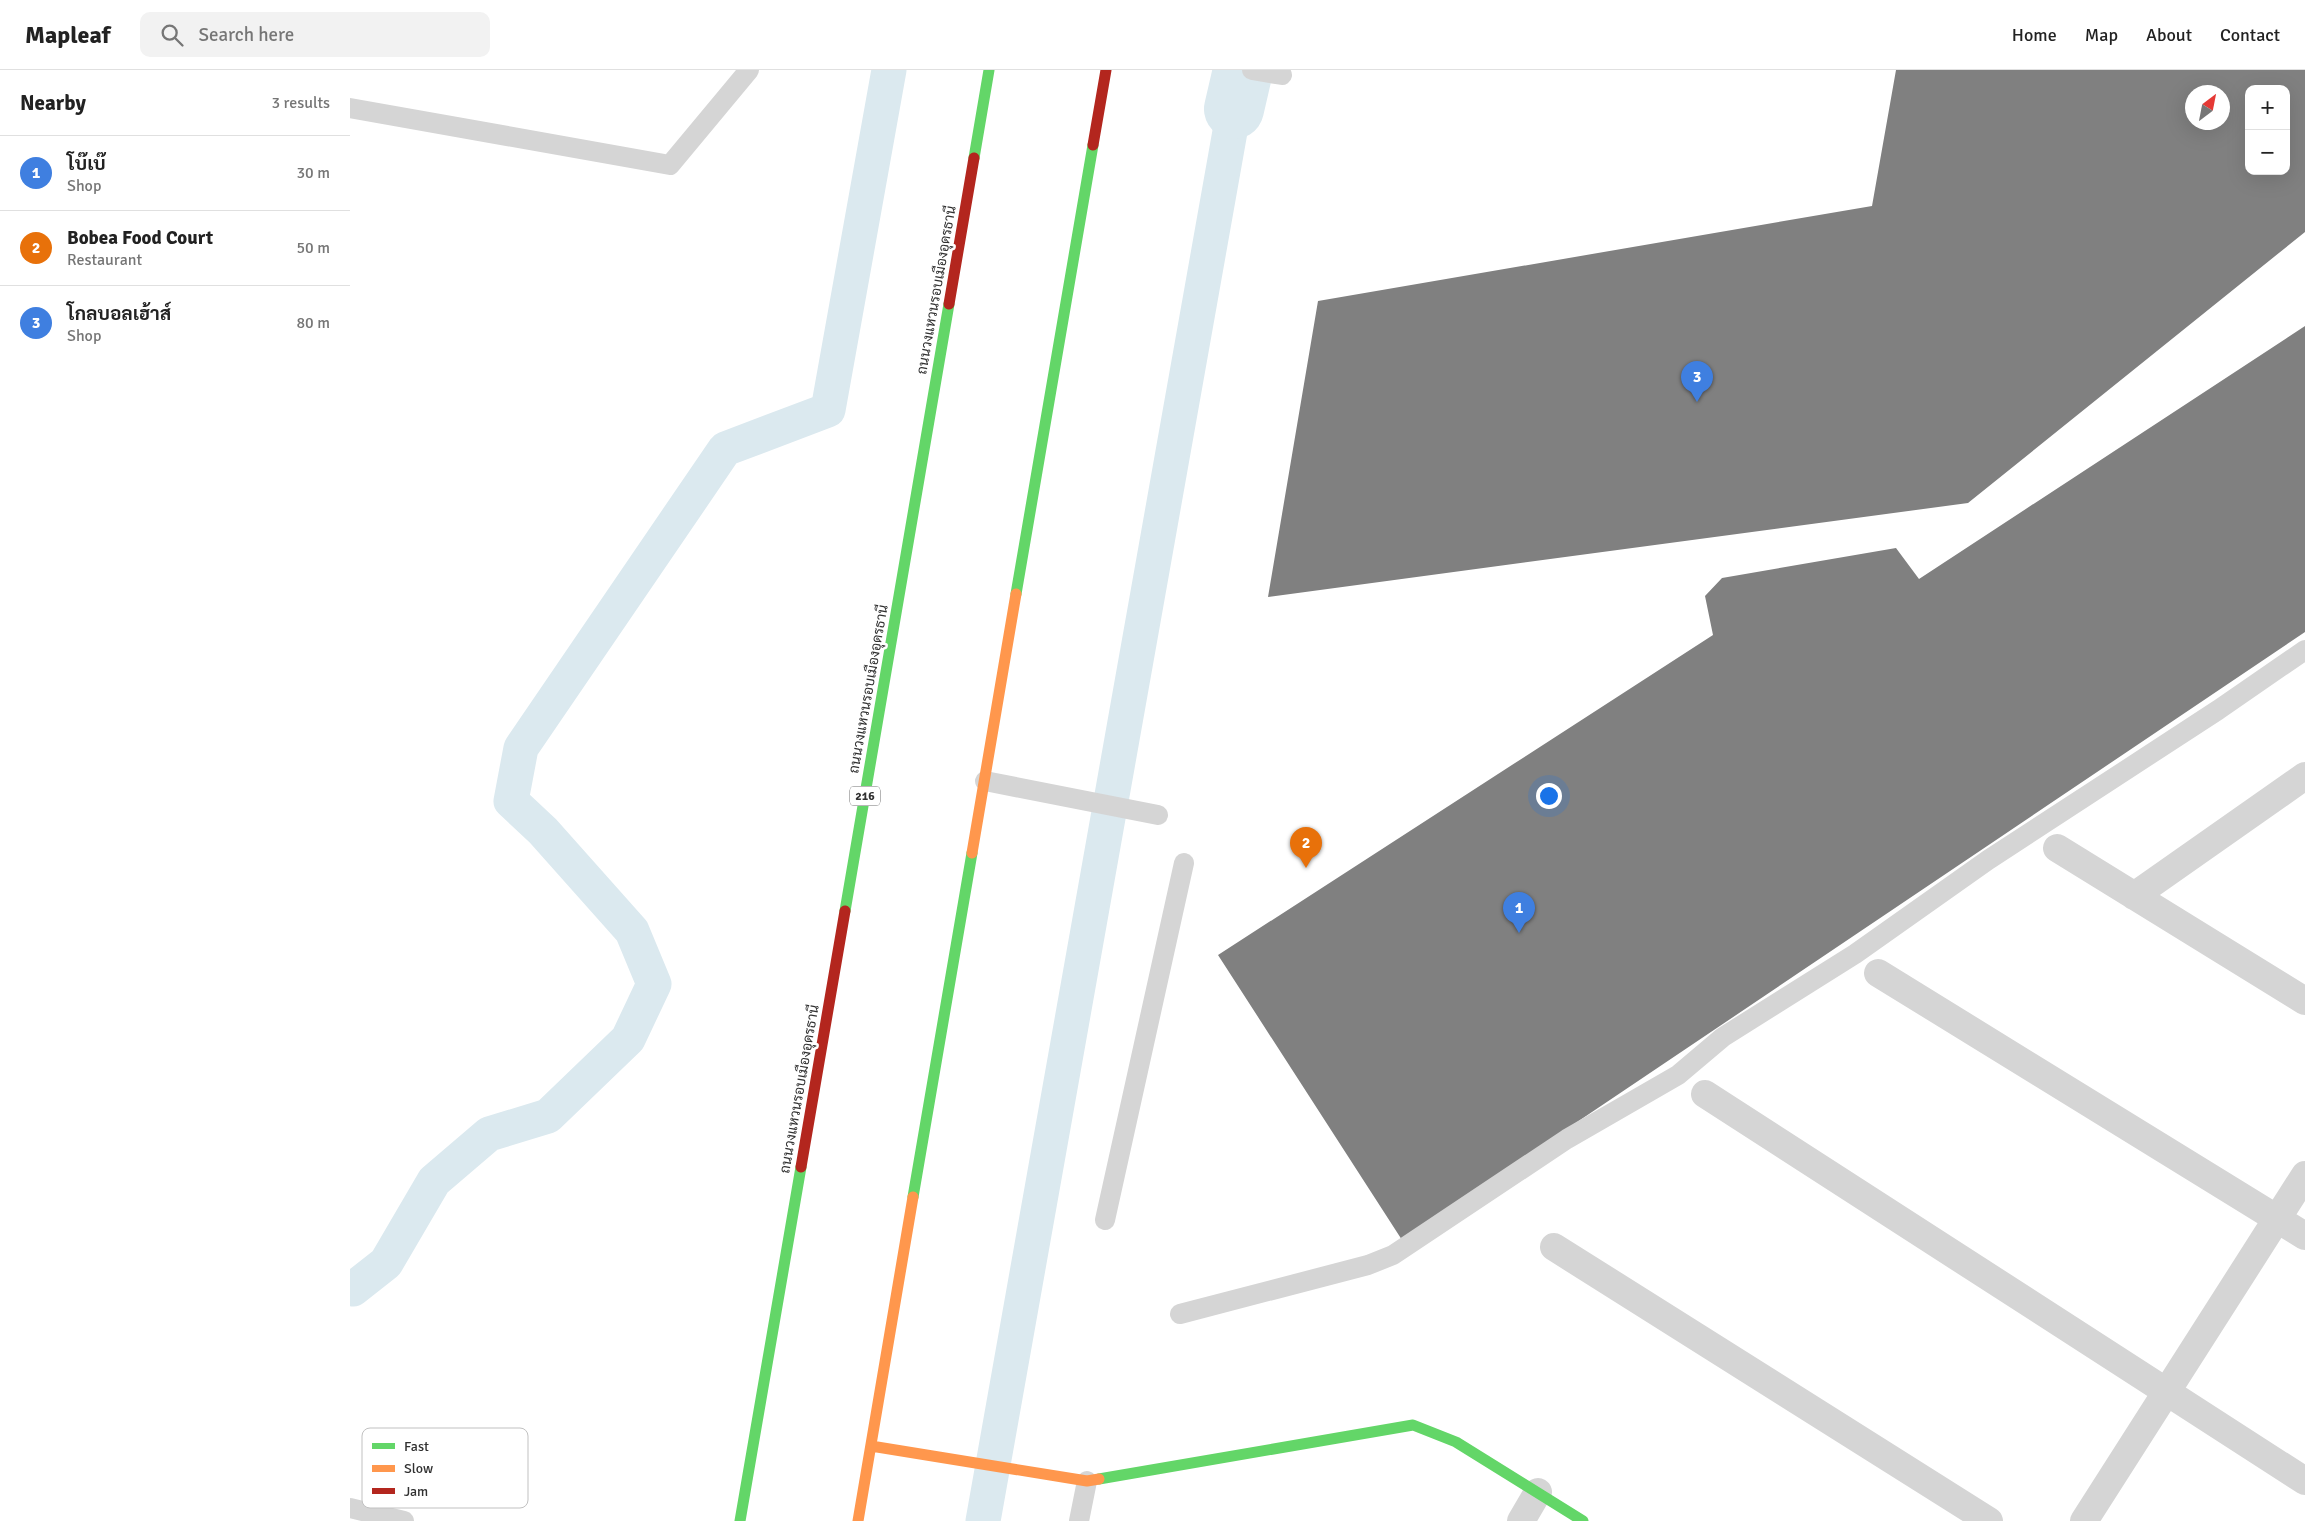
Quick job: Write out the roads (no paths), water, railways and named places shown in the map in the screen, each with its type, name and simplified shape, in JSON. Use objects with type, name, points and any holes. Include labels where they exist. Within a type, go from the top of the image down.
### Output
[{"type":"main road","name":"ถนนวงแหวนรอบเมืองอุดรธานี","points":[[740,1521],[990,70]]},
{"type":"main road","points":[[858,1521],[1106,70]]},
{"type":"main road","points":[[871,1446],[1087,1480],[1412,1425],[1456,1442],[1583,1521]]},
{"type":"street","points":[[2134,896],[2305,776]]},
{"type":"street","points":[[2057,848],[2305,1001]]},
{"type":"street","points":[[1878,973],[2305,1236]]},
{"type":"street","points":[[1705,1094],[2305,1480]]},
{"type":"street","points":[[2084,1521],[2305,1175]]},
{"type":"street","points":[[1554,1247],[1989,1521]]},
{"type":"street","points":[[1521,1521],[1538,1492]]},
{"type":"lane","points":[[350,108],[670,165],[749,70]]},
{"type":"lane","points":[[1252,70],[1282,75]]},
{"type":"lane","points":[[1180,1314],[1368,1265],[1393,1255],[1567,1139],[1678,1075],[1724,1037],[1855,954],[1988,860],[2218,710],[2305,650]]},
{"type":"lane","points":[[985,780],[1067,795],[1158,815]]},
{"type":"lane","points":[[1106,1220],[1184,863]]},
{"type":"lane","points":[[1079,1521],[1087,1480]]},
{"type":"lane","points":[[350,1508],[404,1521]]},
{"type":"waterway","points":[[350,1287],[353,1289],[386,1263],[434,1181],[489,1134],[548,1116],[628,1039],[654,984],[632,931],[543,831],[511,801],[521,748],[725,449],[828,410],[889,70]]},
{"type":"waterway","points":[[1234,109],[1243,70]]},
{"type":"waterway","points":[[983,1521],[1234,109]]},
{"type":"place","name":"โกลบอลเฮ้าส์","points":[[1697,402]]},
{"type":"place","name":"Bobea Food Court","points":[[1306,868]]},
{"type":"place","name":"โบ๊เบ๊","points":[[1519,933]]}]
